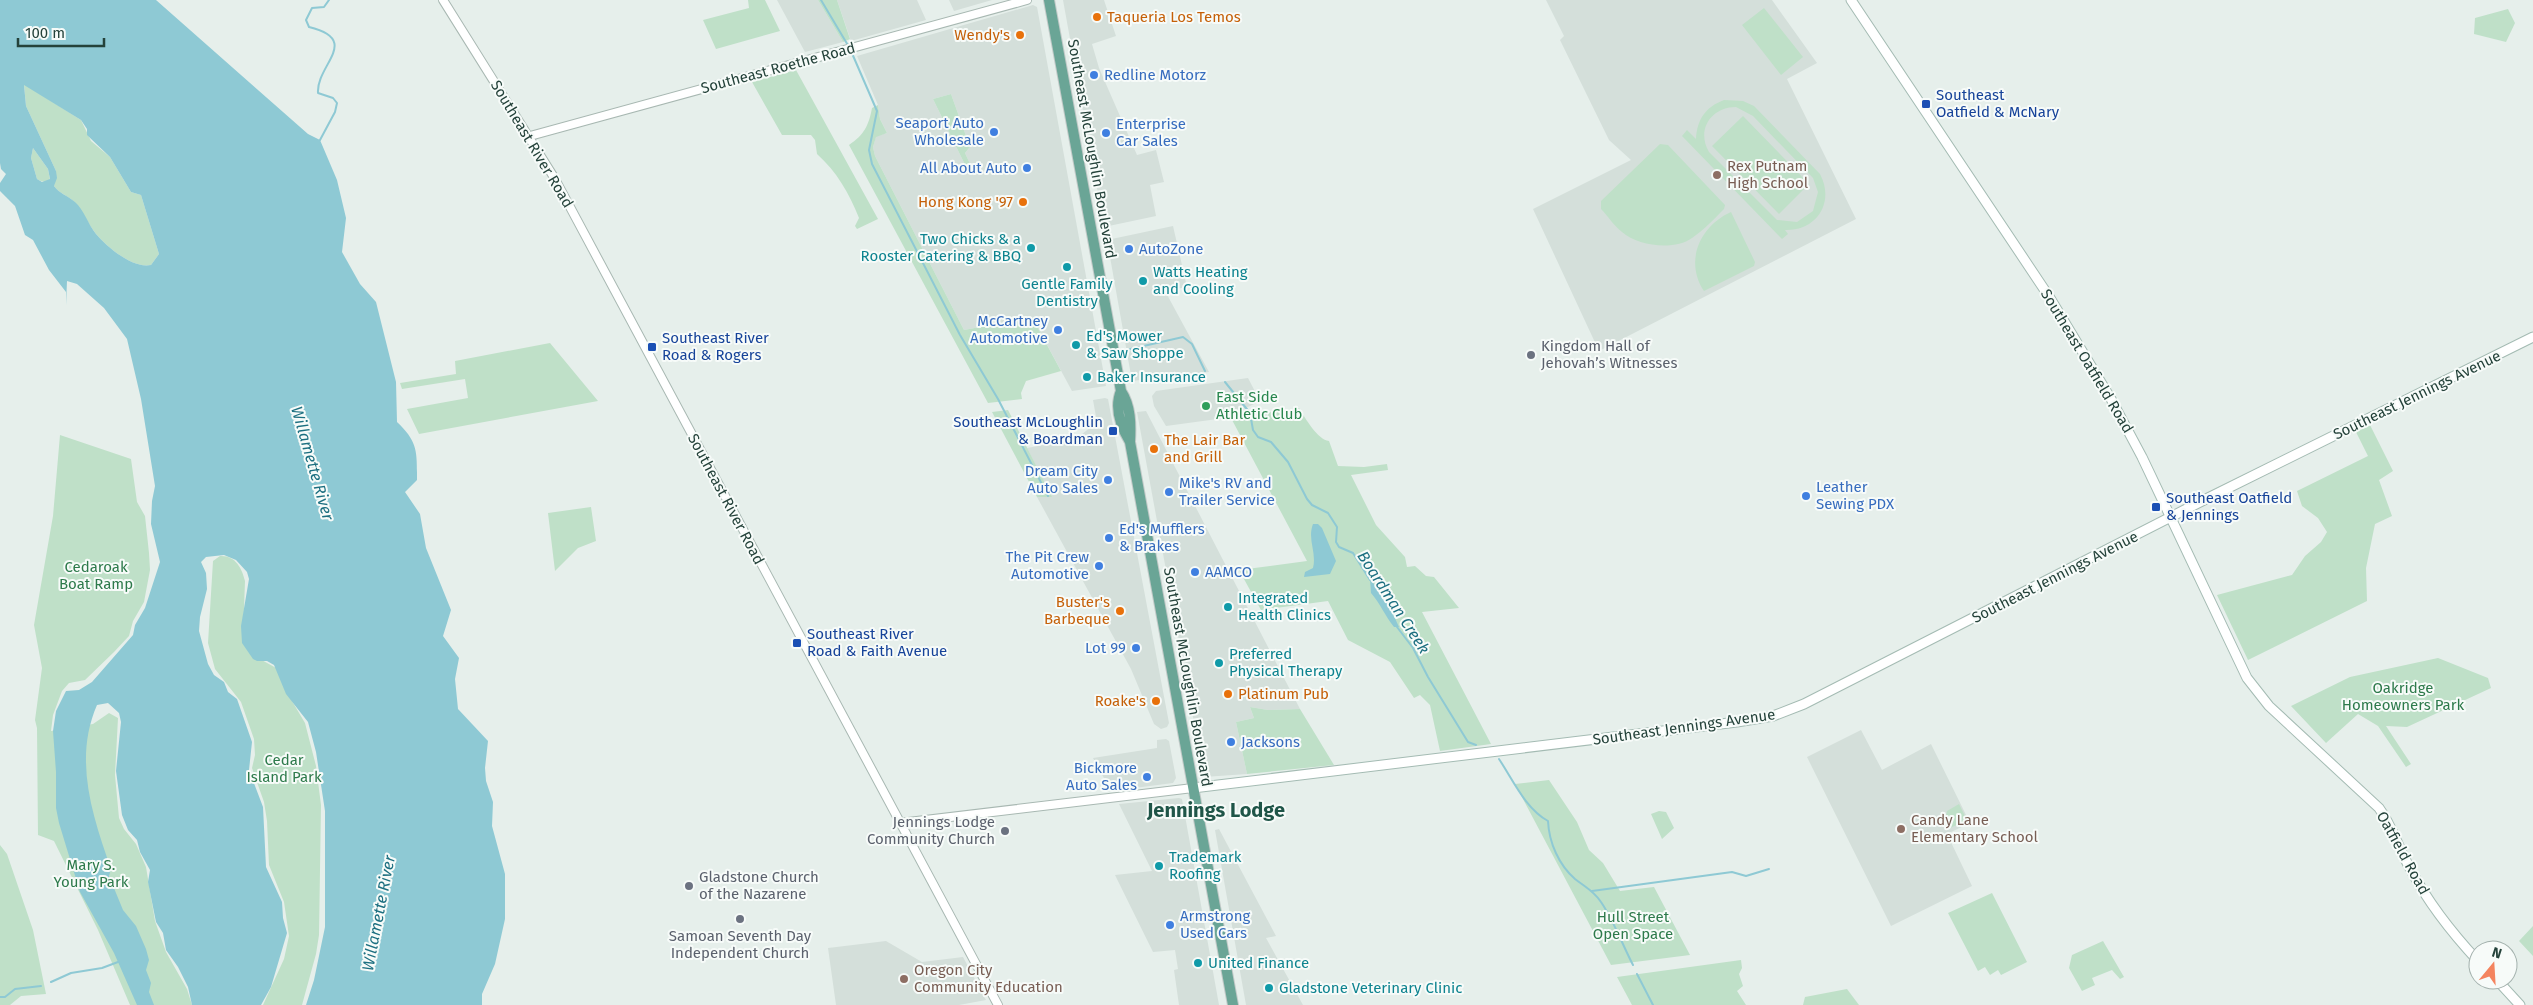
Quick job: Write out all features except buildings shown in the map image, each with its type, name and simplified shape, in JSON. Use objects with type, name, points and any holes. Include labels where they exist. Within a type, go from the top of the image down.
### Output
[{"type":"main road","name":"Southeast McLoughlin Boulevard","points":[[1050,0],[1121,391],[1126,399],[1131,426],[1130,442],[1233,1005]]},
{"type":"main road","name":"Southeast Oatfield Road","points":[[1851,0],[2057,310],[2133,438],[2246,678],[2263,700],[2298,733]]},
{"type":"main road","name":"Southeast Jennings Avenue","points":[[1193,788],[1772,716],[1804,704],[2171,517],[2533,338]]},
{"type":"main road","name":"Oatfield Road","points":[[2298,733],[2379,808],[2428,898],[2445,923],[2468,949]]},
{"type":"main road","points":[[2506,990],[2520,1005]]},
{"type":"street","name":"Southeast River Road","points":[[443,0],[530,136],[598,257],[998,1005]]},
{"type":"street","name":"Southeast Roethe Road","points":[[530,136],[1026,0]]},
{"type":"street","name":"Southeast Jennings Avenue","points":[[900,823],[1193,788]]},
{"type":"shaded area","points":[[777,0],[818,0],[843,42],[805,52]]},
{"type":"shaded area","points":[[837,0],[917,0],[926,20],[851,41]]},
{"type":"shaded area","points":[[949,0],[992,0],[954,11]]},
{"type":"shaded area","points":[[1063,0],[1104,0],[1116,36],[1092,44],[1099,68],[1137,155],[1156,150],[1164,182],[1150,185],[1156,216],[1104,227]]},
{"type":"shaded area","name":"Rex Putnam High School","points":[[1546,0],[1772,0],[1817,63],[1787,79],[1856,219],[1599,351],[1533,209],[1631,160],[1609,140],[1560,40],[1564,36]]},
{"type":"shaded area","points":[[1033,5],[1037,7],[1106,386],[1072,391],[1032,317],[964,330],[875,156],[873,147],[876,136],[887,133],[880,119],[878,105],[857,56]],"holes":[[[951,94],[970,147],[965,153],[971,166],[968,171],[933,99]]]},
{"type":"shaded area","points":[[1173,226],[1187,287],[1165,291],[1209,372],[1132,381],[1107,240]]},
{"type":"shaded area","points":[[1248,378],[1260,401],[1244,409],[1247,415],[1166,426],[1154,406],[1152,396],[1156,391]]},
{"type":"shaded area","points":[[1108,399],[1169,723],[1167,727],[1161,729],[1154,724],[1131,669],[1037,497],[1051,496],[1027,448],[1076,439],[1097,422],[1093,400]]},
{"type":"shaded area","points":[[1146,411],[1300,709],[1268,710],[1250,707],[1254,718],[1236,722],[1247,774],[1204,777],[1137,412]]},
{"type":"shaded area","name":"Candy Lane Elementary School","points":[[1861,730],[1882,770],[1931,744],[1970,823],[1947,834],[1972,886],[1891,926],[1807,757]]},
{"type":"shaded area","points":[[1166,739],[1169,741],[1176,778],[1173,783],[1111,791],[1093,758],[1157,748],[1157,740]]},
{"type":"shaded area","points":[[1182,799],[1219,1005],[1179,1005],[1174,970],[1178,969],[1175,950],[1153,952],[1115,875],[1152,871],[1119,804]]},
{"type":"shaded area","points":[[1219,829],[1276,936],[1266,938],[1303,1005],[1246,1005],[1215,830]]},
{"type":"shaded area","name":"Oregon City Community Education","points":[[886,941],[922,962],[963,957],[986,1000],[959,1005],[836,1005],[828,948]]},
{"type":"green space","points":[[748,0],[765,0],[780,31],[716,49],[703,20],[749,8]]},
{"type":"green space","points":[[818,0],[837,0],[850,39],[843,42]]},
{"type":"green space","points":[[1764,8],[1803,57],[1781,75],[1742,25]]},
{"type":"green space","points":[[2508,9],[2515,23],[2506,42],[2474,34],[2475,18]]},
{"type":"green space","points":[[796,70],[878,219],[857,229],[855,226],[859,218],[851,200],[842,183],[817,154],[815,140],[811,135],[782,135],[752,82]]},
{"type":"green space","points":[[24,84],[81,120],[91,141],[110,157],[131,192],[141,195],[159,254],[151,265],[136,264],[113,251],[96,234],[75,202],[59,192],[54,186],[56,171],[26,106]]},
{"type":"green space","points":[[951,94],[970,147],[965,153],[971,166],[968,171],[933,99]]},
{"type":"green space","points":[[1724,100],[1743,101],[1754,106],[1820,174],[1824,184],[1824,204],[1814,220],[1806,226],[1785,230],[1788,234],[1782,239],[1682,136],[1687,130],[1696,139],[1700,120],[1707,110]],"holes":[[[1736,107],[1753,116],[1813,178],[1818,192],[1813,211],[1797,222],[1777,220],[1709,152],[1705,144],[1705,128],[1708,121],[1719,111]]]},
{"type":"green space","points":[[878,105],[880,119],[887,133],[876,137],[873,147],[875,156],[964,330],[1032,317],[1061,371],[1026,381],[1021,393],[1022,399],[988,403],[849,145],[862,133],[869,120],[872,108]]},
{"type":"green space","points":[[1743,116],[1809,184],[1779,214],[1712,146]]},
{"type":"green space","points":[[1660,144],[1668,145],[1725,205],[1724,209],[1701,232],[1676,245],[1656,245],[1637,241],[1616,227],[1601,209],[1601,201]]},
{"type":"green space","points":[[33,148],[48,169],[50,180],[48,181],[44,182],[37,179],[31,158]]},
{"type":"green space","points":[[1731,212],[1755,262],[1754,266],[1704,291],[1698,280],[1695,268],[1698,246],[1711,226]]},
{"type":"green space","points":[[550,343],[598,401],[419,434],[407,409],[468,398],[465,379],[402,389],[400,383],[456,374],[455,361]]},
{"type":"green space","points":[[1299,408],[1316,433],[1329,441],[1338,466],[1364,467],[1387,464],[1388,470],[1351,475],[1376,525],[1405,557],[1407,567],[1415,566],[1426,576],[1434,577],[1459,608],[1422,612],[1491,744],[1440,751],[1430,705],[1420,695],[1414,698],[1390,662],[1348,640],[1328,601],[1261,610],[1239,570],[1307,561],[1231,418]]},
{"type":"green space","points":[[1008,410],[1052,497],[1037,497],[992,412]]},
{"type":"green space","points":[[2370,425],[2393,471],[2379,480],[2392,516],[2375,524],[2366,568],[2367,601],[2248,660],[2217,595],[2292,575],[2305,556],[2321,542],[2327,532],[2318,518],[2302,506],[2297,491],[2368,456],[2356,432]]},
{"type":"green space","points":[[60,435],[131,459],[137,502],[145,516],[150,570],[144,602],[133,621],[129,636],[85,680],[69,683],[62,691],[53,715],[51,731],[93,724],[109,713],[118,718],[115,775],[119,818],[124,829],[136,844],[146,867],[155,921],[166,952],[187,989],[192,1005],[130,1005],[98,930],[54,841],[38,835],[37,728],[35,720],[42,668],[34,625],[53,516]]},
{"type":"green space","points":[[591,507],[596,541],[578,548],[555,571],[548,513]]},
{"type":"green space","name":"Cedar Island Park","points":[[220,556],[234,560],[242,571],[245,581],[243,636],[258,658],[278,669],[289,696],[305,723],[316,766],[321,805],[319,935],[316,954],[302,1005],[263,1005],[284,959],[289,936],[284,902],[269,865],[264,802],[252,768],[255,755],[254,739],[241,702],[215,669],[208,643],[213,561]]},
{"type":"green space","name":"Oakridge Homeowners Park","points":[[2438,658],[2488,678],[2491,688],[2407,727],[2386,726],[2411,764],[2406,767],[2378,726],[2358,714],[2326,743],[2291,706],[2350,677]]},
{"type":"green space","points":[[1250,707],[1268,710],[1300,709],[1334,765],[1247,774],[1236,722],[1254,718]]},
{"type":"green space","name":"Hull Street Open Space","points":[[1549,780],[1577,822],[1589,850],[1603,863],[1620,891],[1654,887],[1690,955],[1611,965],[1515,784]]},
{"type":"green space","points":[[1959,804],[1967,820],[1946,830],[1944,825],[1947,811]]},
{"type":"green space","points":[[1659,811],[1666,812],[1674,828],[1662,839],[1651,814]]},
{"type":"green space","points":[[0,845],[7,854],[33,930],[46,994],[21,996],[10,1005],[0,1005]]},
{"type":"green space","points":[[1992,893],[2027,962],[2001,975],[1998,970],[1990,975],[1985,967],[1978,971],[1948,913]]},
{"type":"green space","points":[[2533,926],[2533,956],[2519,941]]},
{"type":"green space","points":[[2103,941],[2124,977],[2120,979],[2112,970],[2092,978],[2095,985],[2082,991],[2069,968],[2072,955]]},
{"type":"green space","points":[[1741,960],[1742,968],[1739,974],[1743,986],[1737,991],[1746,1005],[1632,1005],[1617,977]]},
{"type":"green space","points":[[1847,989],[1859,1005],[1803,1005],[1805,997]]},
{"type":"water","name":"Willamette River","points":[[0,0],[156,0],[308,134],[320,140],[337,180],[346,218],[342,252],[360,284],[376,302],[396,382],[397,422],[409,435],[415,448],[417,480],[405,492],[420,514],[426,548],[451,610],[443,636],[459,658],[455,679],[458,709],[488,741],[485,768],[486,781],[493,802],[492,826],[505,874],[505,919],[495,964],[482,994],[482,1005],[306,1005],[314,980],[325,927],[325,811],[316,752],[308,722],[286,694],[274,665],[267,661],[253,659],[242,643],[241,626],[249,579],[247,572],[236,560],[224,555],[206,557],[201,562],[206,573],[207,589],[200,617],[199,631],[208,664],[214,675],[224,682],[228,692],[237,699],[252,742],[249,770],[263,807],[266,867],[282,902],[283,918],[287,933],[271,987],[261,1005],[192,1005],[188,987],[178,967],[166,950],[163,933],[156,922],[148,882],[150,870],[140,852],[137,840],[128,830],[122,815],[116,771],[121,722],[119,713],[108,703],[97,705],[90,726],[87,747],[88,788],[92,809],[111,869],[109,876],[123,910],[136,926],[149,960],[146,970],[151,983],[149,992],[154,1005],[137,1005],[114,953],[80,892],[56,808],[53,731],[56,711],[66,691],[79,690],[92,682],[133,635],[135,625],[145,608],[160,562],[151,524],[155,486],[141,399],[127,339],[104,308],[77,284],[67,281],[66,305],[66,292],[49,270],[33,240],[25,235],[15,206],[0,191],[0,183],[6,174],[1,169]],"holes":[[[24,85],[81,120],[87,129],[87,135],[110,157],[131,192],[141,195],[159,254],[151,265],[136,264],[113,251],[96,234],[78,205],[54,186],[57,178],[56,171],[26,106]],[[33,148],[48,169],[50,179],[42,182],[37,179],[31,158]]]},
{"type":"water","points":[[1313,524],[1318,524],[1322,528],[1336,561],[1330,574],[1304,577],[1305,572],[1313,568],[1314,557],[1311,530]]},
{"type":"water","points":[[1370,579],[1387,601],[1399,627],[1394,627],[1371,593]]},
{"type":"waterway","points":[[320,140],[335,112],[337,103],[333,98],[318,93],[319,83],[335,46],[332,39],[325,32],[309,27],[306,20],[312,8],[324,7],[329,0]]},
{"type":"waterway","points":[[821,0],[849,47]]},
{"type":"waterway","points":[[851,51],[877,111],[869,150],[872,164],[960,335],[998,399],[1048,496]]},
{"type":"waterway","name":"Boardman Creek","points":[[1126,350],[1183,337],[1192,344],[1205,371]]},
{"type":"waterway","name":"Boardman Creek","points":[[1225,382],[1250,413],[1253,430],[1258,437],[1271,442],[1288,462],[1312,505],[1328,513],[1337,527],[1336,542],[1339,547],[1353,553],[1370,580]]},
{"type":"waterway","name":"Boardman Creek","points":[[1397,627],[1413,648],[1428,677],[1468,742],[1476,745]]},
{"type":"waterway","points":[[1499,759],[1526,801],[1548,821],[1550,837],[1564,867],[1575,879],[1589,889],[1606,909],[1633,965]]},
{"type":"waterway","points":[[1592,891],[1732,872],[1746,876],[1769,869]]},
{"type":"waterway","points":[[51,982],[71,973],[102,968],[118,962]]},
{"type":"waterway","points":[[1637,974],[1653,1005]]},
{"type":"waterway","points":[[0,997],[5,997],[15,989],[41,986]]},
{"type":"place","name":"Taqueria Los Temos","points":[[1097,17]]},
{"type":"place","name":"Wendy's","points":[[1020,35]]},
{"type":"place","name":"Redline Motorz","points":[[1094,75]]},
{"type":"place","name":"Southeast Oatfield & McNary","points":[[1926,104]]},
{"type":"place","name":"Seaport Auto Wholesale","points":[[994,132]]},
{"type":"place","name":"Enterprise Car Sales","points":[[1106,133]]},
{"type":"place","name":"All About Auto","points":[[1027,168]]},
{"type":"place","name":"Rex Putnam High School","points":[[1717,175]]},
{"type":"place","name":"Hong Kong '97","points":[[1023,202]]},
{"type":"place","name":"Two Chicks & a Rooster Catering & BBQ","points":[[1031,248]]},
{"type":"place","name":"AutoZone","points":[[1129,249]]},
{"type":"place","name":"Gentle Family Dentistry","points":[[1067,267]]},
{"type":"place","name":"Watts Heating and Cooling","points":[[1143,281]]},
{"type":"place","name":"McCartney Automotive","points":[[1058,330]]},
{"type":"place","name":"Ed's Mower & Saw Shoppe","points":[[1076,345]]},
{"type":"place","name":"Southeast River Road & Rogers","points":[[652,347]]},
{"type":"place","name":"Kingdom Hall of Jehovah’s Witnesses","points":[[1531,355]]},
{"type":"place","name":"Baker Insurance","points":[[1087,377]]},
{"type":"place","name":"East Side Athletic Club","points":[[1206,406]]},
{"type":"place","name":"Southeast McLoughlin & Boardman","points":[[1113,431]]},
{"type":"place","name":"The Lair Bar and Grill","points":[[1154,449]]},
{"type":"place","name":"Dream City Auto Sales","points":[[1108,480]]},
{"type":"place","name":"Mike's RV and Trailer Service","points":[[1169,492]]},
{"type":"place","name":"Leather Sewing PDX","points":[[1806,496]]},
{"type":"place","name":"Southeast Oatfield & Jennings","points":[[2156,507]]},
{"type":"place","name":"Ed's Mufflers & Brakes","points":[[1109,538]]},
{"type":"place","name":"The Pit Crew Automotive","points":[[1099,566]]},
{"type":"place","name":"AAMCO","points":[[1195,572]]},
{"type":"place","name":"Integrated Health Clinics","points":[[1228,607]]},
{"type":"place","name":"Buster's Barbeque","points":[[1120,611]]},
{"type":"place","name":"Southeast River Road & Faith Avenue","points":[[797,643]]},
{"type":"place","name":"Lot 99","points":[[1136,648]]},
{"type":"place","name":"Preferred Physical Therapy","points":[[1219,663]]},
{"type":"place","name":"Platinum Pub","points":[[1228,694]]},
{"type":"place","name":"Roake's","points":[[1156,701]]},
{"type":"place","name":"Jacksons","points":[[1231,742]]},
{"type":"place","name":"Bickmore Auto Sales","points":[[1147,777]]},
{"type":"place","name":"Candy Lane Elementary School","points":[[1901,829]]},
{"type":"place","name":"Jennings Lodge Community Church","points":[[1005,831]]},
{"type":"place","name":"Trademark Roofing","points":[[1159,866]]},
{"type":"place","name":"Gladstone Church of the Nazarene","points":[[689,886]]},
{"type":"place","name":"Samoan Seventh Day Independent Church","points":[[740,919]]},
{"type":"place","name":"Armstrong Used Cars","points":[[1170,925]]},
{"type":"place","name":"United Finance","points":[[1198,963]]},
{"type":"place","name":"Oregon City Community Education","points":[[904,979]]},
{"type":"place","name":"Gladstone Veterinary Clinic","points":[[1269,988]]},
{"type":"district","name":"Jennings Lodge","points":[[1216,810]]},
{"type":"park label","name":"Cedaroak Boat Ramp","points":[[96,576]]},
{"type":"park label","name":"Mary S. Young Park","points":[[91,874]]}]
